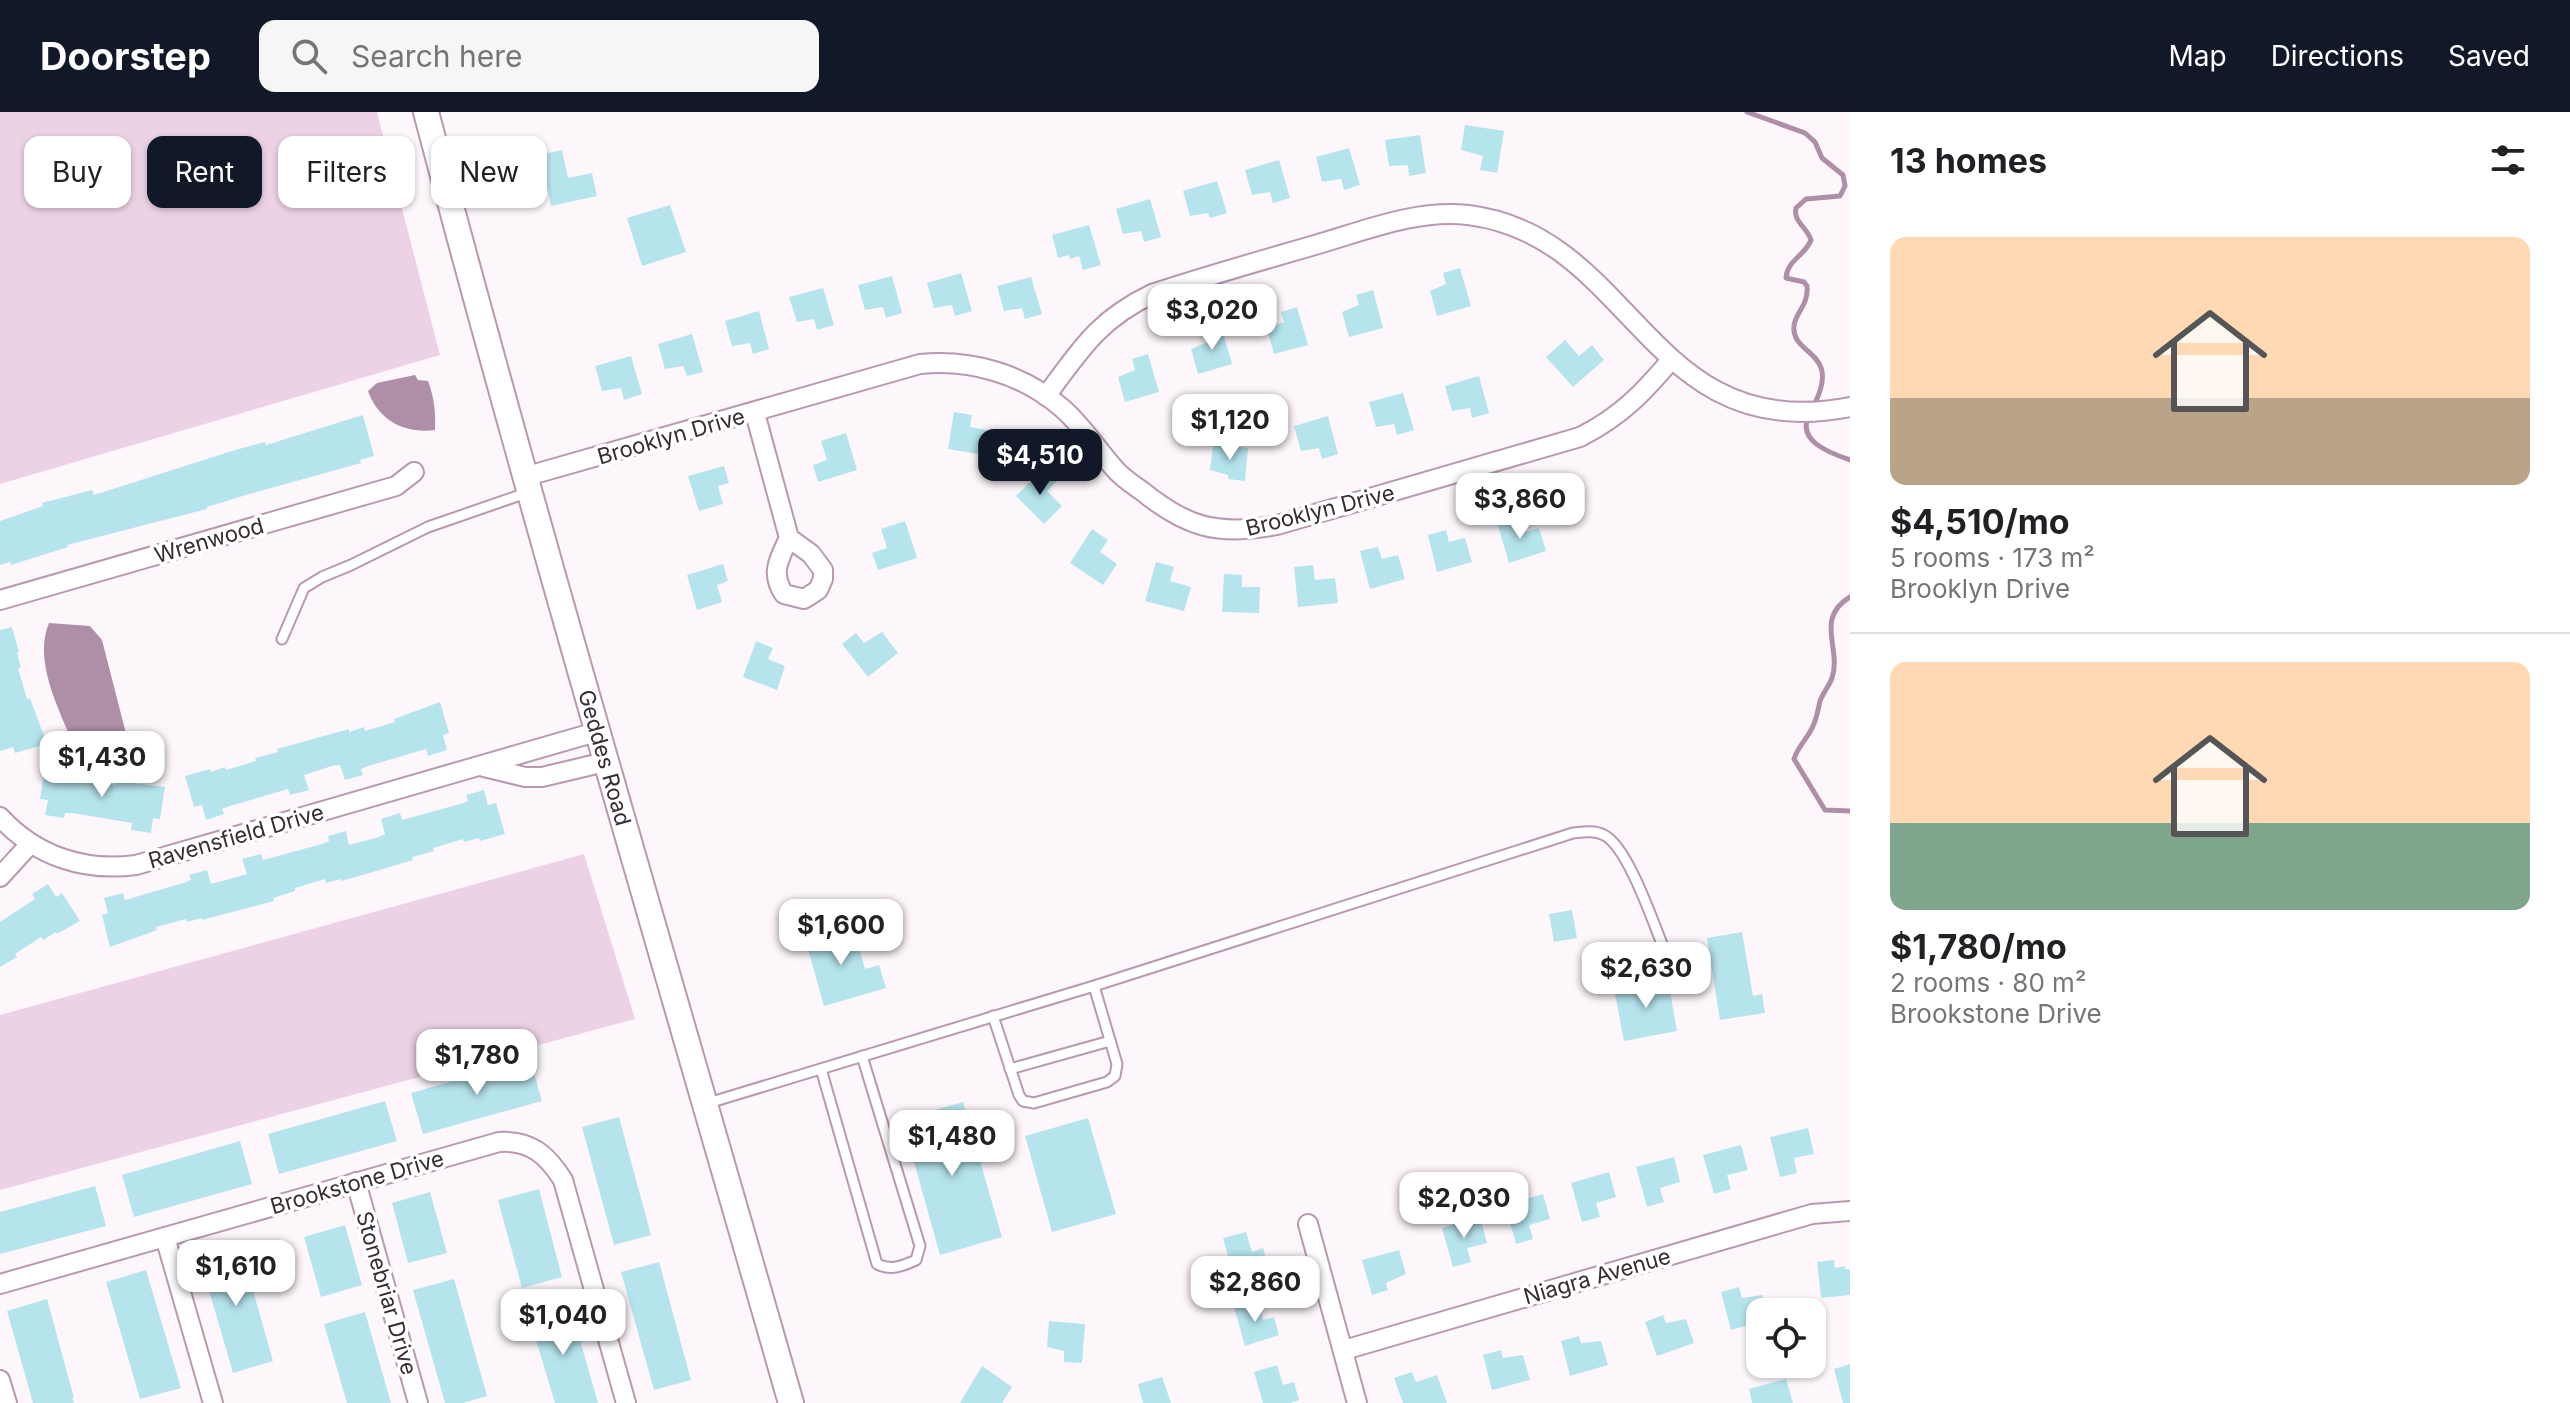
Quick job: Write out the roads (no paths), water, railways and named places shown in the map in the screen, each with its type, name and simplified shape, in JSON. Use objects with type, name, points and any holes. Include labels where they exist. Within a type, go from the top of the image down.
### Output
[{"type":"main road","name":"Geddes Road","points":[[426,112],[596,732],[791,1403]]},
{"type":"street","points":[[1046,396],[1100,327],[1118,311],[1152,294],[1399,221],[1447,214],[1496,220],[1539,236],[1565,253],[1671,360],[1707,387],[1730,399],[1793,414],[1846,408]]},
{"type":"street","name":"Brooklyn Drive","points":[[527,484],[920,364],[945,362],[990,369],[1046,396],[1079,425],[1115,470],[1160,506],[1202,527],[1231,532],[1277,525],[1580,437],[1634,402],[1671,360]]},
{"type":"street","points":[[755,413],[789,538]]},
{"type":"street","name":"Wrenwood","points":[[0,600],[396,486],[414,472]]},
{"type":"street","name":"Ravensfield Drive","points":[[0,817],[30,844],[64,860],[104,868],[136,865],[596,732]]},
{"type":"street","points":[[481,766],[525,777],[542,777],[605,762]]},
{"type":"street","points":[[0,877],[30,844]]},
{"type":"street","name":"Brookstone Drive","points":[[0,1284],[510,1141],[538,1149],[550,1160],[563,1180],[626,1403]]},
{"type":"street","name":"Stonebriar Drive","points":[[356,1182],[418,1403]]},
{"type":"street","name":"Niagra Avenue","points":[[1344,1350],[1812,1214],[1850,1211]]},
{"type":"street","points":[[1308,1224],[1357,1403]]},
{"type":"street","points":[[165,1237],[213,1403]]},
{"type":"street","points":[[0,1380],[7,1403]]},
{"type":"lane","points":[[282,639],[304,588],[428,527],[527,484]]},
{"type":"lane","points":[[705,1104],[1094,986],[1573,833],[1590,831],[1604,835],[1619,847],[1662,944]]},
{"type":"lane","points":[[993,1016],[1023,1101],[1034,1103],[1107,1082],[1115,1076],[1117,1064],[1094,986]]},
{"type":"lane","points":[[1010,1069],[1110,1041]]},
{"type":"lane","points":[[821,1069],[877,1264],[886,1268],[903,1266],[916,1260],[920,1246],[862,1056]]},
{"type":"waterway","points":[[1747,112],[1805,133],[1815,142],[1822,158],[1843,175],[1845,186],[1840,196],[1806,199],[1796,208],[1797,217],[1811,240],[1789,267],[1786,278],[1804,282],[1807,286],[1806,298],[1794,326],[1795,336],[1819,363],[1822,373],[1815,403]]},
{"type":"waterway","points":[[1809,415],[1806,424],[1811,439],[1825,450],[1850,460]]},
{"type":"waterway","points":[[1850,597],[1833,615],[1832,678],[1820,701],[1813,726],[1794,759],[1825,810],[1850,811]]}]
